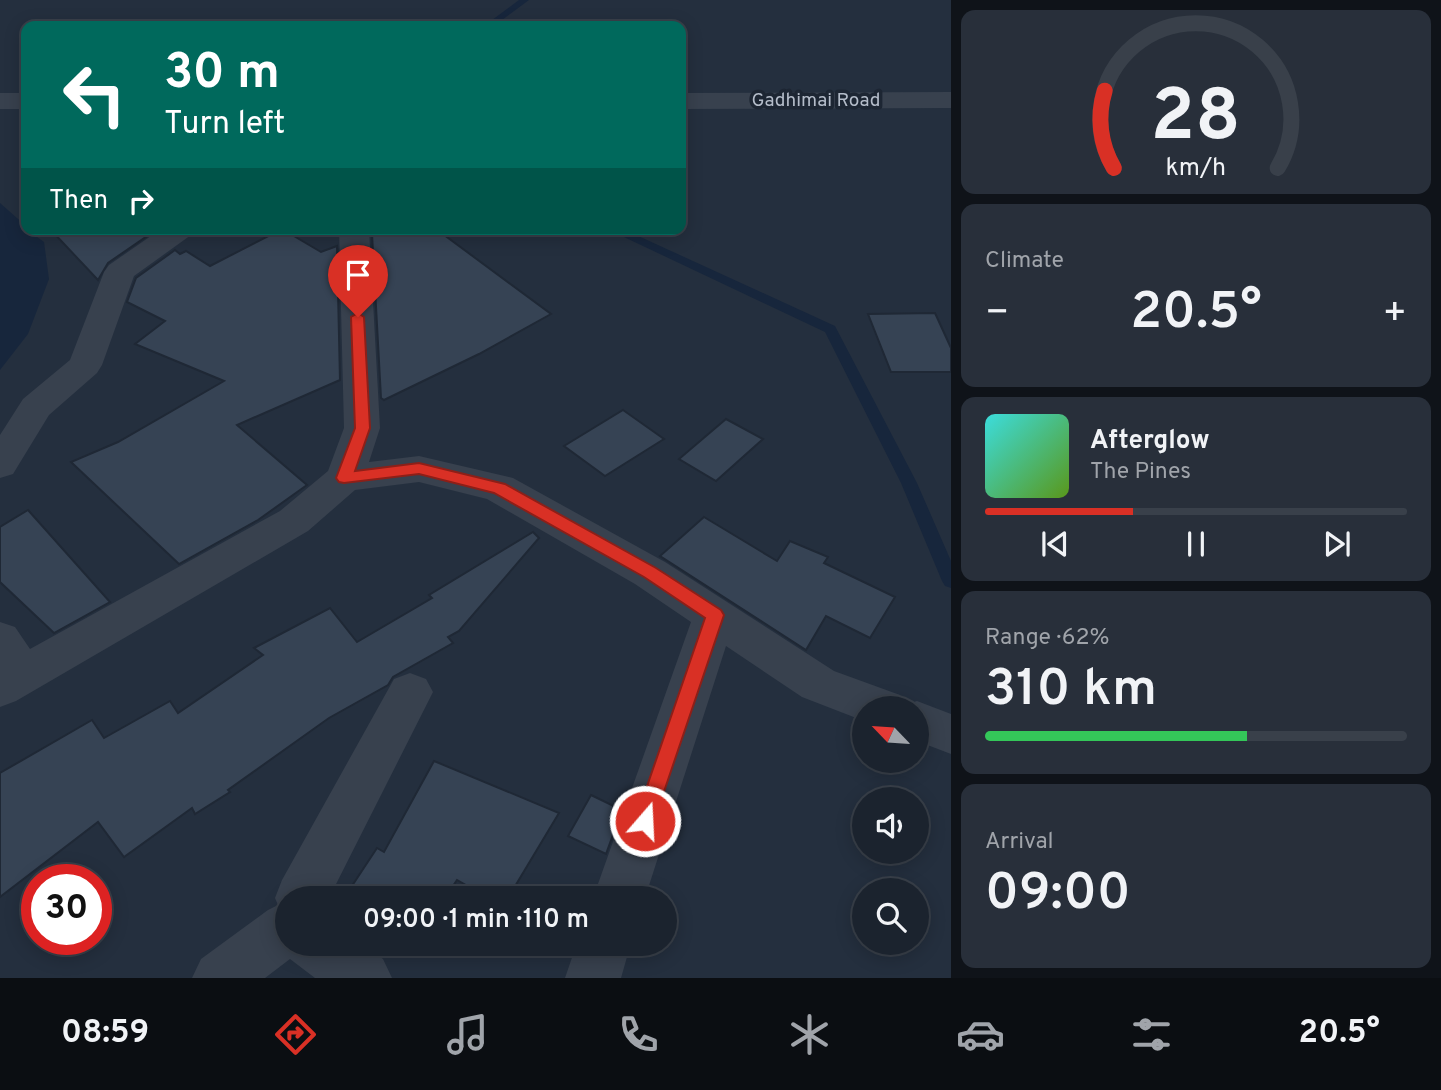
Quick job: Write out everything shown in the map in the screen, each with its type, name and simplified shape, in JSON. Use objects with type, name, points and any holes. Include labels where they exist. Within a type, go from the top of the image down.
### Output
[{"type":"street","name":"Gadhimai Road","points":[[686,102],[951,100]]},
{"type":"street","points":[[0,101],[21,101]]},
{"type":"street","points":[[0,465],[36,407],[85,365],[120,272],[172,235]]},
{"type":"street","points":[[0,639],[12,682],[294,521],[344,478],[362,428],[354,235]]},
{"type":"street","points":[[344,478],[419,469],[499,488],[650,573],[818,684],[852,697]]},
{"type":"street","points":[[623,886],[715,615]]},
{"type":"street","points":[[313,886],[410,692]]},
{"type":"street","points":[[929,726],[951,734]]},
{"type":"street","points":[[220,978],[275,938]]},
{"type":"street","points":[[335,956],[364,978]]},
{"type":"street","points":[[593,978],[600,956]]},
{"type":"water","points":[[0,203],[21,222],[21,235],[34,235],[44,242],[49,279],[28,334],[0,370]]},
{"type":"building","points":[[56,235],[149,235],[108,263],[98,280]]},
{"type":"building","points":[[270,235],[292,235],[321,252],[337,246],[340,380],[237,425],[307,485],[258,520],[179,564],[71,462],[118,442],[224,381],[135,344],[165,321],[127,302],[136,278],[175,250],[180,254],[186,251],[210,266]]},
{"type":"building","points":[[372,235],[444,235],[551,314],[479,354],[384,400],[381,398]]},
{"type":"building","points":[[935,313],[951,348],[951,372],[891,372],[868,314]]},
{"type":"building","points":[[623,410],[664,439],[605,476],[564,446]]},
{"type":"building","points":[[726,419],[763,439],[716,481],[679,459]]},
{"type":"building","points":[[28,510],[110,602],[54,633],[0,582],[0,527]]},
{"type":"building","points":[[704,517],[777,561],[790,541],[828,557],[824,563],[895,597],[870,638],[826,616],[806,650],[660,556]]},
{"type":"building","points":[[533,532],[539,538],[459,631],[448,637],[453,643],[393,677],[388,685],[329,718],[228,790],[230,792],[195,814],[192,808],[124,857],[98,822],[43,864],[21,864],[21,881],[0,897],[0,773],[92,720],[104,738],[170,701],[178,713],[263,655],[254,648],[330,608],[357,642],[432,598],[429,595]]},
{"type":"building","points":[[434,761],[559,813],[515,886],[468,886],[457,880],[453,886],[352,886],[377,848],[384,852]]},
{"type":"building","points":[[591,795],[622,810],[606,854],[568,836]]},
{"type":"waterway","points":[[495,21],[525,0]]},
{"type":"waterway","points":[[626,235],[830,329],[909,483],[951,581]]},
{"type":"route","points":[[358,317],[362,428],[344,478],[419,469],[499,488],[650,573],[715,615],[645,821]]}]
